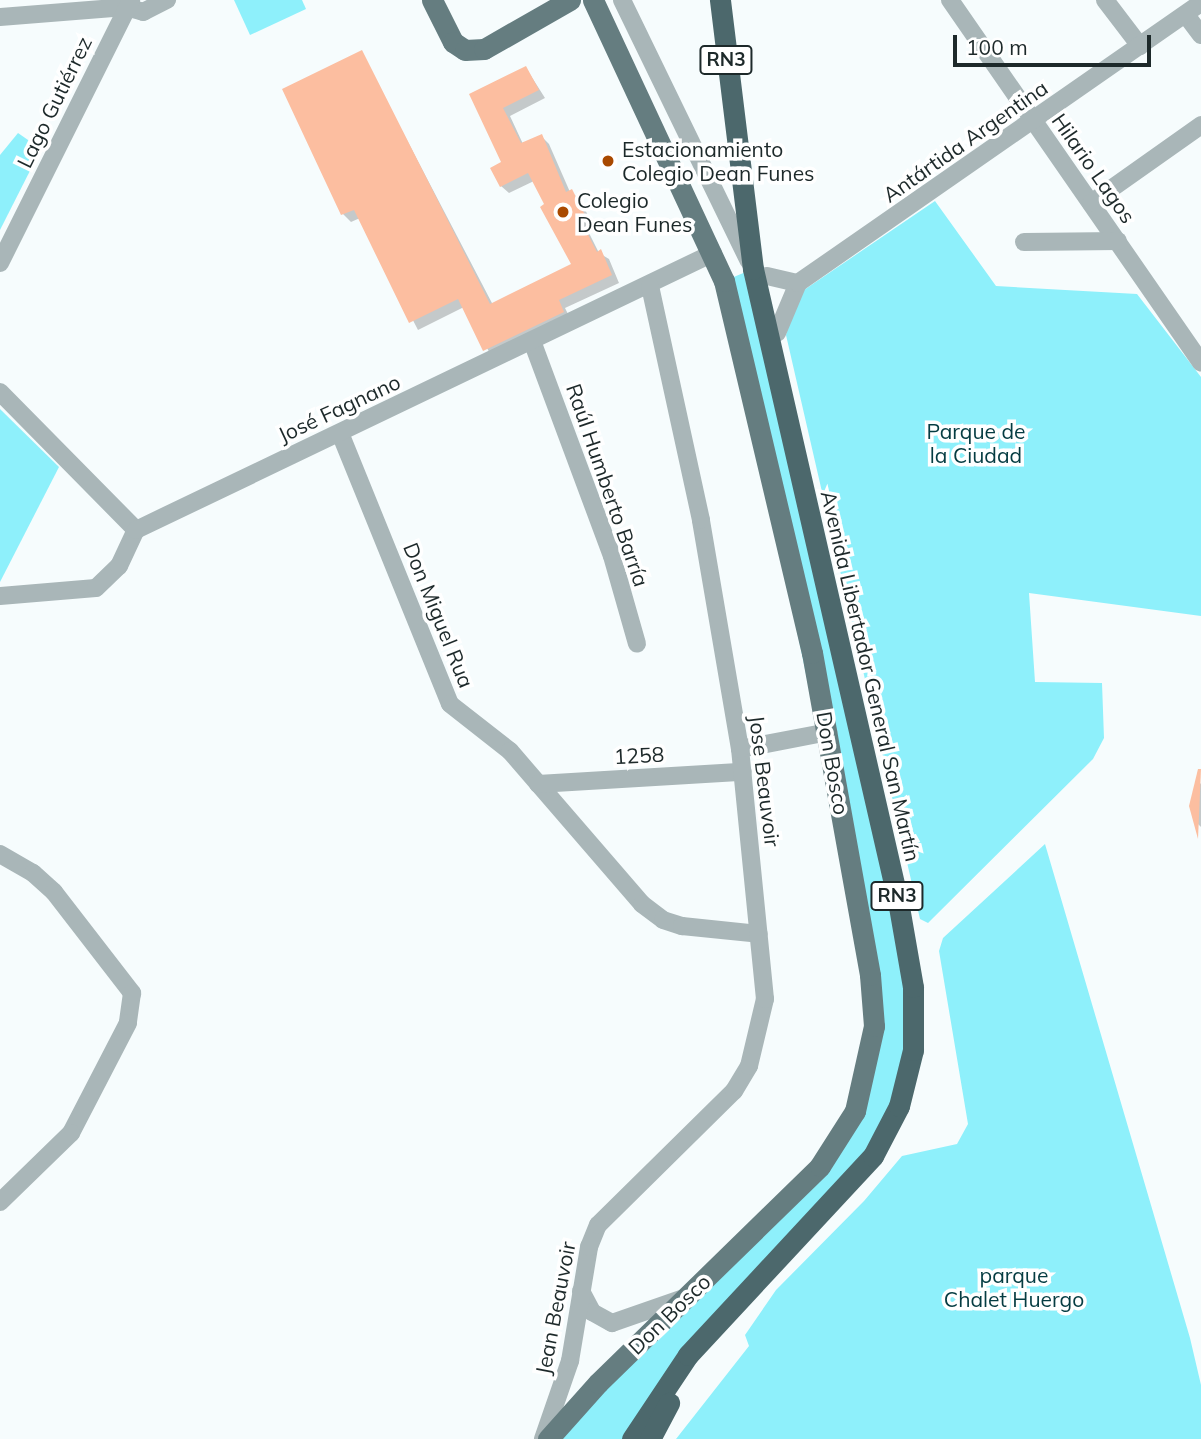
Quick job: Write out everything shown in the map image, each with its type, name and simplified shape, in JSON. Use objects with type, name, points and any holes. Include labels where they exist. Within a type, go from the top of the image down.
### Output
[{"type":"highway","name":"Avenida Libertador General San Martín","points":[[632,1439],[688,1355],[873,1156],[899,1106],[913,1051],[913,988],[898,901],[760,273],[720,0]]},
{"type":"highway","name":"Avenida Libertador General San Martín","points":[[650,1439],[688,1376],[890,1153],[916,1094],[925,1058],[929,1024],[919,947],[842,597],[760,273],[732,0]]},
{"type":"main road","points":[[432,0],[453,42],[465,50],[484,49],[569,0]]},
{"type":"main road","name":"Don Bosco","points":[[546,1439],[820,1166],[855,1111],[864,1083],[874,1000],[828,732],[724,281],[593,0]]},
{"type":"street","points":[[0,18],[129,4],[143,12],[167,0]]},
{"type":"street","points":[[622,0],[760,273],[798,283],[776,333]]},
{"type":"street","name":"Hilario Lagos","points":[[950,0],[1201,362]]},
{"type":"street","points":[[1105,0],[1140,46]]},
{"type":"street","name":"Lago Gutiérrez","points":[[0,263],[129,4]]},
{"type":"street","points":[[1196,6],[1201,36]]},
{"type":"street","name":"Antártida Argentina","points":[[798,283],[1033,123],[1196,6]]},
{"type":"street","points":[[1091,203],[1201,125]]},
{"type":"street","points":[[1024,242],[1118,241]]},
{"type":"street","name":"José Fagnano","points":[[136,530],[713,253]]},
{"type":"street","name":"Jose Beauvoir","points":[[598,1225],[714,1115],[749,1066],[765,999],[740,749],[701,520],[649,286]]},
{"type":"street","name":"Raúl Humberto Barría","points":[[533,341],[612,556],[637,644]]},
{"type":"street","points":[[0,393],[136,530],[119,566],[96,587],[0,596]]},
{"type":"street","name":"Don Miguel Rua","points":[[340,433],[450,704],[502,744],[642,904],[663,920],[682,926],[759,934]]},
{"type":"street","points":[[740,749],[828,732]]},
{"type":"street","name":"1258","points":[[538,784],[743,772]]},
{"type":"street","points":[[0,854],[33,873],[54,892],[132,993],[128,1023],[71,1133],[0,1202]]},
{"type":"street","name":"Jean Beauvoir","points":[[546,1439],[570,1361],[589,1247],[598,1225]]},
{"type":"street","points":[[581,1291],[592,1312],[612,1323],[625,1322],[690,1294]]},
{"type":"green space","points":[[234,0],[302,0],[306,9],[250,35]]},
{"type":"green space","points":[[18,133],[41,149],[0,230],[0,155]]},
{"type":"green space","name":"Parque de la Ciudad","points":[[935,201],[996,286],[1137,294],[1201,377],[1201,616],[1029,593],[1035,682],[1102,683],[1104,738],[1093,759],[928,923],[920,919],[786,335],[792,309],[804,290]]},
{"type":"green space","points":[[753,269],[915,1013],[887,1135],[720,1320],[632,1439],[548,1439],[840,1138],[874,1000],[724,281]]},
{"type":"green space","points":[[0,409],[59,467],[0,582]]},
{"type":"green space","name":"parque Chalet Huergo","points":[[1045,844],[1190,1338],[1201,1385],[1201,1439],[676,1439],[749,1346],[745,1335],[776,1290],[864,1201],[902,1156],[957,1144],[968,1124],[939,951],[943,938]]},
{"type":"building","points":[[362,50],[490,304],[571,264],[540,207],[544,204],[528,173],[500,187],[490,168],[501,162],[469,94],[526,66],[539,90],[503,108],[521,143],[542,134],[566,192],[572,189],[586,217],[581,221],[597,252],[601,249],[612,275],[559,300],[564,312],[483,351],[458,299],[409,323],[354,210],[341,215],[282,89]]},
{"type":"building","points":[[1198,769],[1201,769],[1198,839],[1189,806]]},
{"type":"place","name":"Estacionamiento Colegio Dean Funes","points":[[608,161]]},
{"type":"place","name":"Colegio Dean Funes","points":[[563,212]]}]
